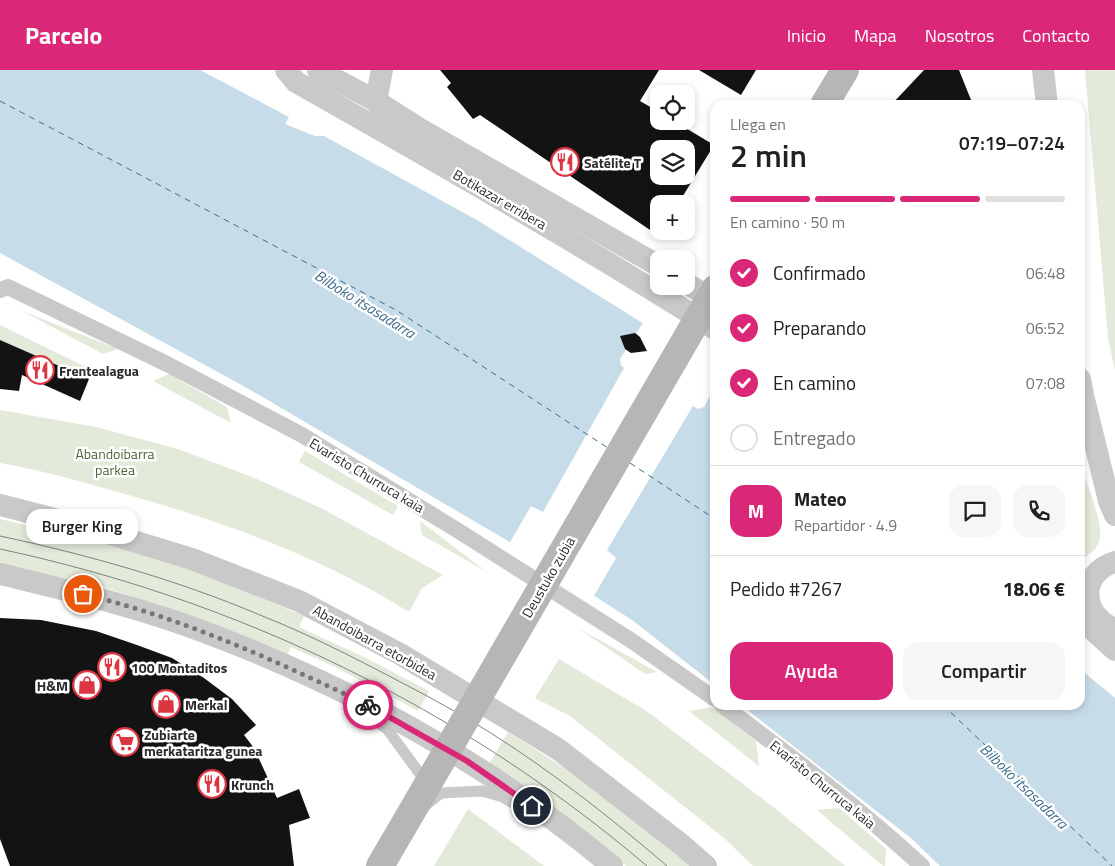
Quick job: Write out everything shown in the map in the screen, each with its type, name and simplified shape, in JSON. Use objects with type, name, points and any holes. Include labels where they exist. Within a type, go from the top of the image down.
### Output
[{"type":"main road","points":[[827,100],[845,70]]},
{"type":"main road","name":"Deustuko zubia","points":[[380,866],[710,298]]},
{"type":"street","name":"Botikazar erribera","points":[[286,70],[296,82],[410,146],[641,282],[710,326]]},
{"type":"street","name":"Botikazar erribera","points":[[318,70],[376,101],[420,129],[650,261]]},
{"type":"street","points":[[382,70],[376,101],[410,146]]},
{"type":"street","points":[[1043,70],[1046,100]]},
{"type":"street","name":"Evaristo Churruca kaia","points":[[0,290],[8,287],[26,295],[167,364],[302,435],[632,641],[710,696]]},
{"type":"street","points":[[695,289],[710,299]]},
{"type":"street","points":[[1085,407],[1109,501],[1115,515]]},
{"type":"street","name":"Abandoibarra etorbidea","points":[[0,505],[94,529],[192,559],[299,601],[414,663],[558,749],[682,845],[706,866]]},
{"type":"street","points":[[1085,608],[1088,602],[1088,588],[1098,568]]},
{"type":"street","points":[[0,574],[100,598],[207,633],[308,676],[385,714],[467,761],[583,843],[612,866]]},
{"type":"street","points":[[1085,611],[1105,625],[1115,629]]},
{"type":"street","points":[[1085,611],[1115,650]]},
{"type":"street","name":"Evaristo Churruca kaia","points":[[729,710],[803,765],[922,866]]},
{"type":"lane","points":[[327,605],[394,640],[414,663]]},
{"type":"lane","points":[[308,676],[387,729],[423,778],[421,809],[441,793],[482,791],[503,797],[601,866]]},
{"type":"green space","points":[[1085,70],[1115,70],[1115,371],[1108,338]]},
{"type":"green space","points":[[22,311],[118,349],[103,354]]},
{"type":"green space","points":[[0,325],[94,371],[89,379],[0,340]]},
{"type":"green space","points":[[169,374],[227,407],[231,423],[153,381]]},
{"type":"green space","name":"Abandoibarra parkea","points":[[0,410],[96,427],[178,449],[257,479],[323,509],[443,575],[422,588],[409,612],[375,592],[304,557],[231,528],[103,488],[45,472],[0,463]]},
{"type":"green space","points":[[305,451],[398,506],[393,515],[299,462]]},
{"type":"green space","points":[[1085,477],[1096,509],[1100,528],[1100,539],[1089,555],[1085,557]]},
{"type":"green space","points":[[0,519],[102,542],[186,567],[304,616],[299,627],[366,658],[429,691],[418,711],[335,667],[291,647],[286,657],[163,606],[102,587],[0,566]]},
{"type":"green space","points":[[420,521],[487,572],[422,535]]},
{"type":"green space","points":[[578,628],[657,672],[645,674]]},
{"type":"green space","points":[[559,659],[648,712],[777,810],[845,866],[753,866],[724,838],[570,716],[535,698]]},
{"type":"green space","points":[[710,708],[710,710],[717,710],[756,741],[759,766],[689,711]]},
{"type":"green space","points":[[508,732],[599,790],[693,866],[626,866],[562,814],[487,768]]},
{"type":"green space","points":[[839,808],[886,849],[885,866],[817,810]]},
{"type":"green space","points":[[468,809],[544,866],[434,866]]},
{"type":"water","name":"Bilboko itsasadarra","points":[[0,70],[200,70],[289,117],[285,124],[315,136],[324,136],[477,220],[710,365],[710,681],[632,620],[508,541],[247,388],[0,253]]},
{"type":"water","name":"Bilboko itsasadarra","points":[[1085,673],[1115,698],[1115,866],[940,866],[912,839],[747,710],[1085,710]]},
{"type":"pier","points":[[644,321],[710,362],[710,396],[704,407],[698,409],[693,406],[607,550],[616,558],[594,596],[589,596],[509,544],[531,506],[543,512],[624,368],[621,365],[620,359]]},
{"type":"building","points":[[440,70],[659,70],[640,101],[650,107],[650,130],[689,130],[710,143],[710,152],[695,176],[695,140],[650,140],[650,185],[690,185],[683,195],[650,195],[650,230],[480,115],[473,119],[447,87],[451,83]]},
{"type":"building","points":[[699,70],[756,70],[741,95]]},
{"type":"building","points":[[924,70],[959,70],[971,100],[896,100]]},
{"type":"building","points":[[635,333],[640,337],[647,351],[631,353],[625,349],[620,336]]},
{"type":"building","name":"Frentealagua","points":[[0,340],[89,379],[80,401],[22,375],[19,391],[0,389]]},
{"type":"building","name":"Zubiarte merkataritza gunea","points":[[0,618],[41,620],[96,631],[137,645],[172,658],[204,678],[232,699],[256,725],[244,735],[254,748],[277,798],[299,789],[310,818],[289,825],[294,866],[10,866],[0,839]]},
{"type":"ferry route","points":[[0,101],[396,310],[608,448]]},
{"type":"ferry route","points":[[630,463],[710,516]]},
{"type":"ferry route","points":[[948,710],[1112,866]]},
{"type":"tram line","points":[[0,536],[66,551],[165,580],[229,602],[345,653],[442,704],[510,745],[579,795],[667,866]]},
{"type":"tram line","points":[[0,549],[89,571],[176,598],[261,630],[343,667],[424,710],[501,757],[576,809],[647,866]]},
{"type":"way so far","points":[[83,594],[139,610],[207,633],[308,676],[368,705]]},
{"type":"place","name":"Satélite T","points":[[565,162]]},
{"type":"place","name":"Frentealagua","points":[[40,370]]},
{"type":"place","name":"Burger King","points":[[83,594]]},
{"type":"place","name":"100 Montaditos","points":[[112,667]]},
{"type":"place","name":"H&M","points":[[87,685]]},
{"type":"place","name":"Merkal","points":[[166,704]]},
{"type":"place","name":"Zubiarte merkataritza gunea","points":[[125,742]]},
{"type":"place","name":"Krunch","points":[[212,784]]},
{"type":"route","points":[[368,705],[467,761],[532,806]]}]
